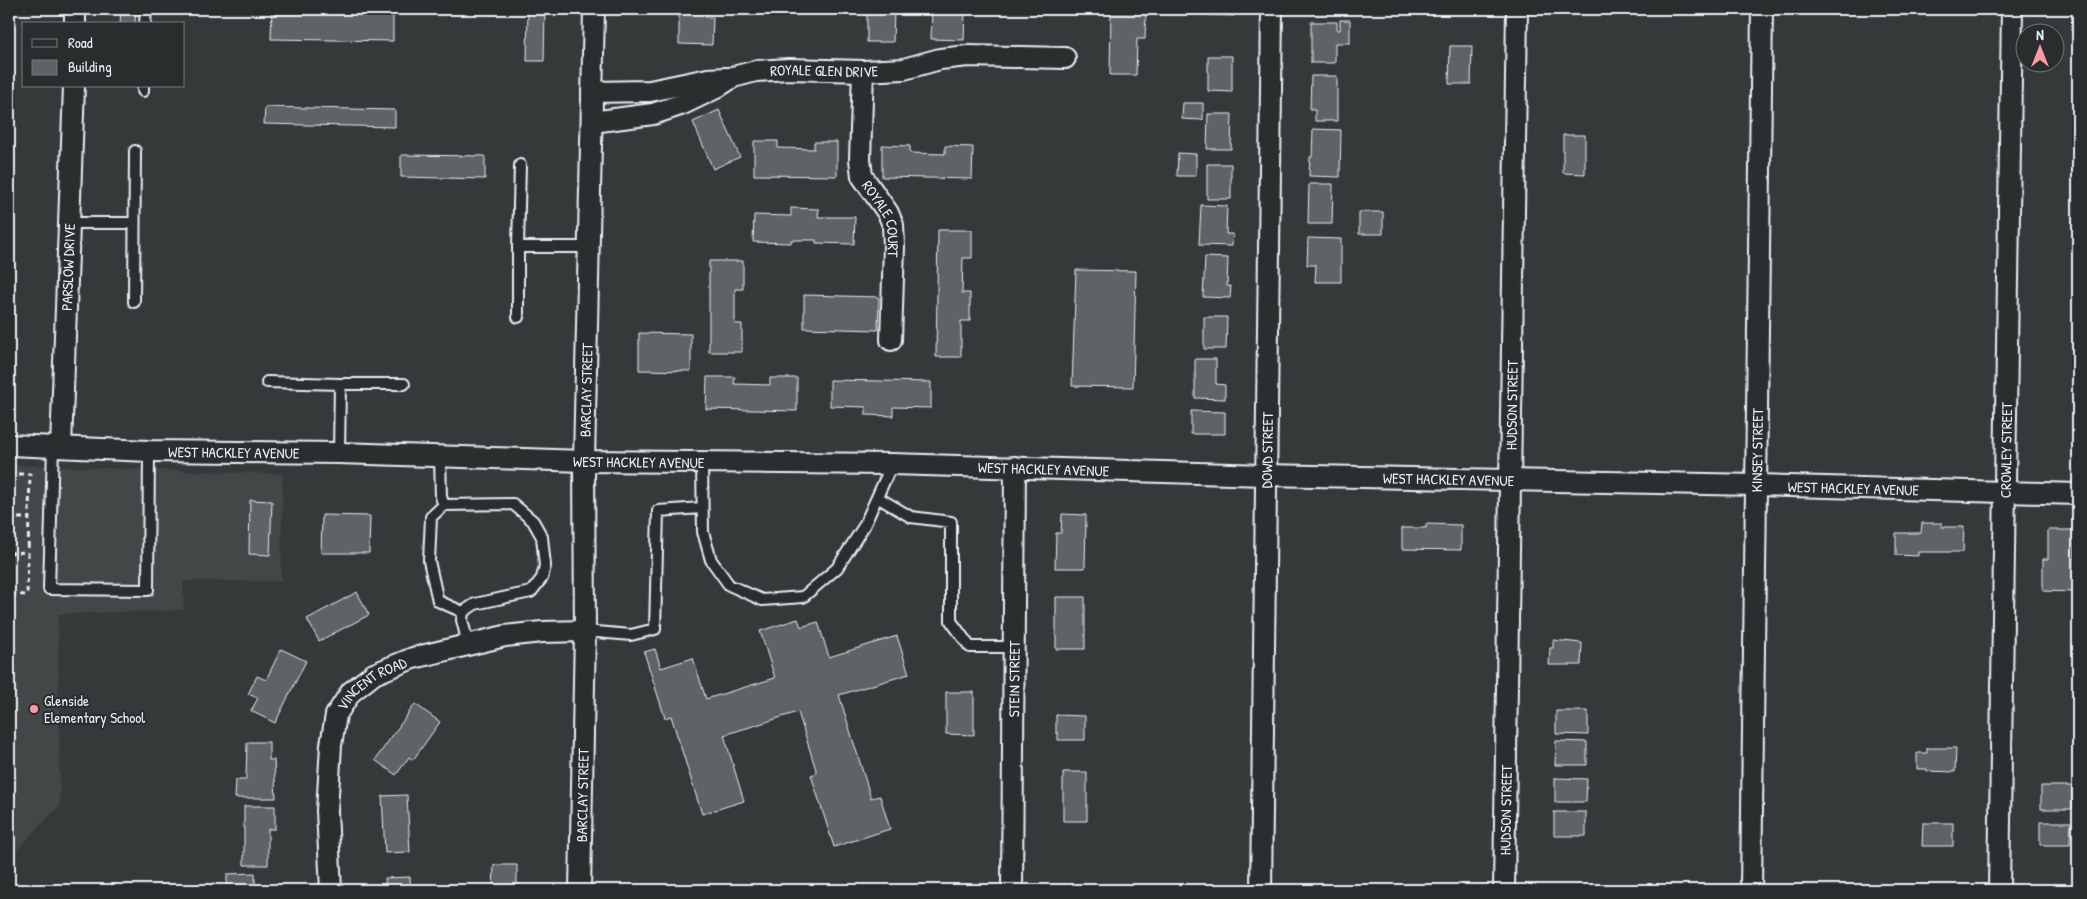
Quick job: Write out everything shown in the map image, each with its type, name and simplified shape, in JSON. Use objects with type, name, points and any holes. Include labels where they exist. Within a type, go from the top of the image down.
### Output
[{"type":"street","points":[[75,9],[75,22]]},
{"type":"street","name":"BARCLAY STREET","points":[[580,890],[585,632],[584,461],[594,9]]},
{"type":"street","name":"DOWD STREET","points":[[1261,890],[1272,9]]},
{"type":"street","name":"HUDSON STREET","points":[[1504,890],[1517,9]]},
{"type":"street","name":"KINSEY STREET","points":[[1751,890],[1762,9]]},
{"type":"street","name":"CROWLEY STREET","points":[[1999,890],[2012,9]]},
{"type":"street","name":"ROYALE GLEN DRIVE","points":[[592,122],[653,114],[683,104],[714,89],[733,77],[756,71],[862,71],[904,68],[940,59],[968,56],[1066,58]]},
{"type":"street","name":"ROYALE COURT","points":[[862,71],[860,159],[862,176],[888,213],[893,225],[891,340]]},
{"type":"street","points":[[592,92],[650,91],[708,79],[733,77]]},
{"type":"street","name":"PARSLOW DRIVE","points":[[57,446],[74,88]]},
{"type":"street","name":"WEST HACKLEY AVENUE","points":[[9,445],[149,451],[339,453],[584,461],[892,464],[1265,475],[1756,484],[2078,494]]},
{"type":"street","name":"STEIN STREET","points":[[1012,890],[1016,467]]},
{"type":"street","name":"VINCENT ROAD","points":[[330,890],[328,810],[331,745],[336,716],[351,692],[374,674],[413,658],[505,636],[542,632],[585,632]]},
{"type":"lane","points":[[145,22],[146,9]]},
{"type":"lane","points":[[134,302],[135,151]]},
{"type":"lane","points":[[518,316],[520,165]]},
{"type":"lane","points":[[69,223],[134,223]]},
{"type":"lane","points":[[518,247],[589,247]]},
{"type":"lane","points":[[267,382],[404,384]]},
{"type":"lane","points":[[339,453],[340,384]]},
{"type":"lane","points":[[57,446],[49,590],[148,590],[149,451]]},
{"type":"lane","points":[[440,456],[441,496],[444,505]]},
{"type":"lane","points":[[702,463],[703,532],[711,560],[728,585],[762,600],[803,597],[837,568],[864,526],[892,464]]},
{"type":"lane","points":[[877,497],[911,517],[951,522],[951,621],[970,647],[1014,647]]},
{"type":"lane","points":[[463,612],[438,601],[429,561],[431,517],[444,505],[513,504],[533,521],[542,537],[545,566],[542,578],[531,592],[475,604],[463,612],[462,620],[468,644]]},
{"type":"lane","points":[[585,632],[631,635],[655,629],[658,511],[702,508]]},
{"type":"path","points":[[9,474],[30,474],[27,595],[9,594]]},
{"type":"path","points":[[9,518],[29,518]]},
{"type":"path","points":[[9,553],[28,552]]},
{"type":"shaded area","name":"Glenside Elementary School","points":[[9,465],[283,474],[281,581],[183,581],[184,610],[58,614],[60,805],[17,850],[9,849]]},
{"type":"building","points":[[121,9],[136,9],[135,22],[120,22]]},
{"type":"building","points":[[272,9],[393,9],[393,41],[271,39]]},
{"type":"building","points":[[528,9],[545,9],[544,61],[527,61]]},
{"type":"building","points":[[679,9],[706,9],[706,17],[713,17],[712,45],[679,44]]},
{"type":"building","points":[[867,9],[894,9],[893,42],[867,42]]},
{"type":"building","points":[[932,9],[958,9],[958,12],[965,12],[964,40],[931,39]]},
{"type":"building","points":[[1111,9],[1146,11],[1145,39],[1137,39],[1136,75],[1110,75]]},
{"type":"building","points":[[1208,9],[1234,9],[1234,16],[1208,15]]},
{"type":"building","points":[[1312,9],[1337,9],[1337,13],[1312,12]]},
{"type":"building","points":[[1340,20],[1350,20],[1350,43],[1335,43],[1335,63],[1311,63],[1311,22],[1337,22],[1337,30],[1340,30]]},
{"type":"building","points":[[1450,46],[1472,46],[1471,84],[1449,84]]},
{"type":"building","points":[[1208,56],[1232,56],[1232,92],[1208,91]]},
{"type":"building","points":[[1311,76],[1337,76],[1337,121],[1315,121],[1315,110],[1310,110]]},
{"type":"building","points":[[1183,103],[1203,103],[1203,120],[1182,119]]},
{"type":"building","points":[[265,107],[395,110],[395,127],[264,124]]},
{"type":"building","points":[[719,110],[740,157],[713,169],[693,122]]},
{"type":"building","points":[[1208,114],[1232,114],[1231,149],[1207,149]]},
{"type":"building","points":[[1313,129],[1341,130],[1340,177],[1309,176]]},
{"type":"building","points":[[1563,135],[1585,135],[1585,174],[1563,173]]},
{"type":"building","points":[[754,141],[778,141],[778,148],[814,149],[814,142],[837,142],[837,176],[754,175]]},
{"type":"building","points":[[882,145],[910,146],[910,153],[945,154],[945,146],[973,147],[972,179],[882,177]]},
{"type":"building","points":[[1178,153],[1196,154],[1196,176],[1177,176]]},
{"type":"building","points":[[401,155],[485,156],[485,179],[401,177]]},
{"type":"building","points":[[1207,164],[1231,164],[1231,199],[1207,199]]},
{"type":"building","points":[[1309,184],[1333,184],[1332,224],[1308,224]]},
{"type":"building","points":[[1201,205],[1227,206],[1226,234],[1233,234],[1232,246],[1199,245]]},
{"type":"building","points":[[791,208],[819,209],[818,217],[855,217],[854,244],[816,243],[816,240],[791,240],[791,243],[753,242],[754,215],[791,216]]},
{"type":"building","points":[[1359,212],[1383,212],[1383,234],[1359,234]]},
{"type":"building","points":[[938,230],[972,230],[972,258],[963,258],[962,293],[970,293],[970,321],[961,321],[961,357],[936,357]]},
{"type":"building","points":[[1308,238],[1341,239],[1341,282],[1315,282],[1316,265],[1307,265]]},
{"type":"building","points":[[1205,257],[1228,258],[1227,286],[1231,286],[1230,298],[1203,297]]},
{"type":"building","points":[[709,261],[743,261],[743,289],[735,289],[735,324],[742,324],[742,352],[709,352]]},
{"type":"building","points":[[1076,270],[1136,271],[1133,387],[1072,386]]},
{"type":"building","points":[[804,295],[879,297],[878,330],[804,328]]},
{"type":"building","points":[[1204,317],[1227,317],[1226,349],[1204,349]]},
{"type":"building","points":[[639,333],[691,334],[691,371],[639,370]]},
{"type":"building","points":[[1195,359],[1216,359],[1216,384],[1225,385],[1225,399],[1195,398]]},
{"type":"building","points":[[707,377],[735,377],[734,384],[770,385],[770,378],[797,378],[797,411],[706,409]]},
{"type":"building","points":[[830,380],[931,382],[931,408],[893,407],[893,416],[866,415],[866,407],[830,406]]},
{"type":"building","points":[[1191,411],[1225,412],[1225,434],[1191,434]]},
{"type":"building","points":[[250,500],[272,501],[270,555],[249,554]]},
{"type":"building","points":[[1062,514],[1086,515],[1085,568],[1055,568],[1056,533],[1061,533]]},
{"type":"building","points":[[322,515],[370,516],[369,553],[321,553]]},
{"type":"building","points":[[1922,523],[1942,523],[1942,527],[1964,527],[1963,552],[1918,552],[1918,556],[1896,555],[1896,533],[1921,533]]},
{"type":"building","points":[[1426,524],[1461,525],[1461,550],[1402,549],[1402,528],[1426,528]]},
{"type":"building","points":[[2048,530],[2075,530],[2075,592],[2043,591],[2043,559],[2048,559]]},
{"type":"building","points":[[357,592],[369,615],[319,641],[307,619]]},
{"type":"building","points":[[1056,597],[1085,597],[1085,649],[1056,649]]},
{"type":"building","points":[[798,619],[801,627],[818,622],[829,657],[897,636],[909,674],[839,695],[871,798],[880,796],[890,829],[834,847],[811,775],[817,773],[798,712],[724,735],[744,801],[702,814],[671,716],[665,718],[644,652],[655,649],[661,668],[693,658],[706,699],[775,678],[760,631]]},
{"type":"building","points":[[1553,640],[1582,643],[1581,665],[1549,665],[1550,648],[1553,648]]},
{"type":"building","points":[[281,649],[306,661],[275,723],[251,711],[258,698],[248,694],[257,676],[266,680]]},
{"type":"building","points":[[946,692],[974,692],[974,735],[946,734]]},
{"type":"building","points":[[415,704],[440,722],[413,760],[409,757],[396,775],[375,760]]},
{"type":"building","points":[[1556,711],[1588,711],[1588,735],[1556,734]]},
{"type":"building","points":[[1056,715],[1085,716],[1085,740],[1058,740]]},
{"type":"building","points":[[1556,741],[1587,742],[1587,765],[1555,765]]},
{"type":"building","points":[[247,742],[269,742],[269,760],[274,760],[276,798],[235,798],[236,780],[246,780]]},
{"type":"building","points":[[1927,748],[1956,748],[1955,772],[1917,769],[1917,753],[1927,753]]},
{"type":"building","points":[[1063,772],[1087,772],[1087,821],[1063,821]]},
{"type":"building","points":[[1555,778],[1587,779],[1586,802],[1555,802]]},
{"type":"building","points":[[2041,786],[2072,786],[2072,809],[2041,809]]},
{"type":"building","points":[[407,795],[410,852],[385,853],[382,796]]},
{"type":"building","points":[[244,806],[275,806],[275,829],[268,829],[268,865],[244,865]]},
{"type":"building","points":[[1554,812],[1586,812],[1586,836],[1554,836]]},
{"type":"building","points":[[2040,822],[2071,822],[2070,845],[2040,845]]},
{"type":"building","points":[[1923,823],[1953,823],[1953,846],[1922,846]]},
{"type":"building","points":[[494,865],[517,865],[517,885],[521,885],[520,890],[493,890]]},
{"type":"building","points":[[255,873],[255,890],[227,890],[227,874]]},
{"type":"building","points":[[410,877],[411,890],[386,890],[385,878]]},
{"type":"building","points":[[2034,888],[2075,889],[2075,890],[2034,890]]},
{"type":"place","name":"Glenside Elementary School","points":[[34,709]]}]
